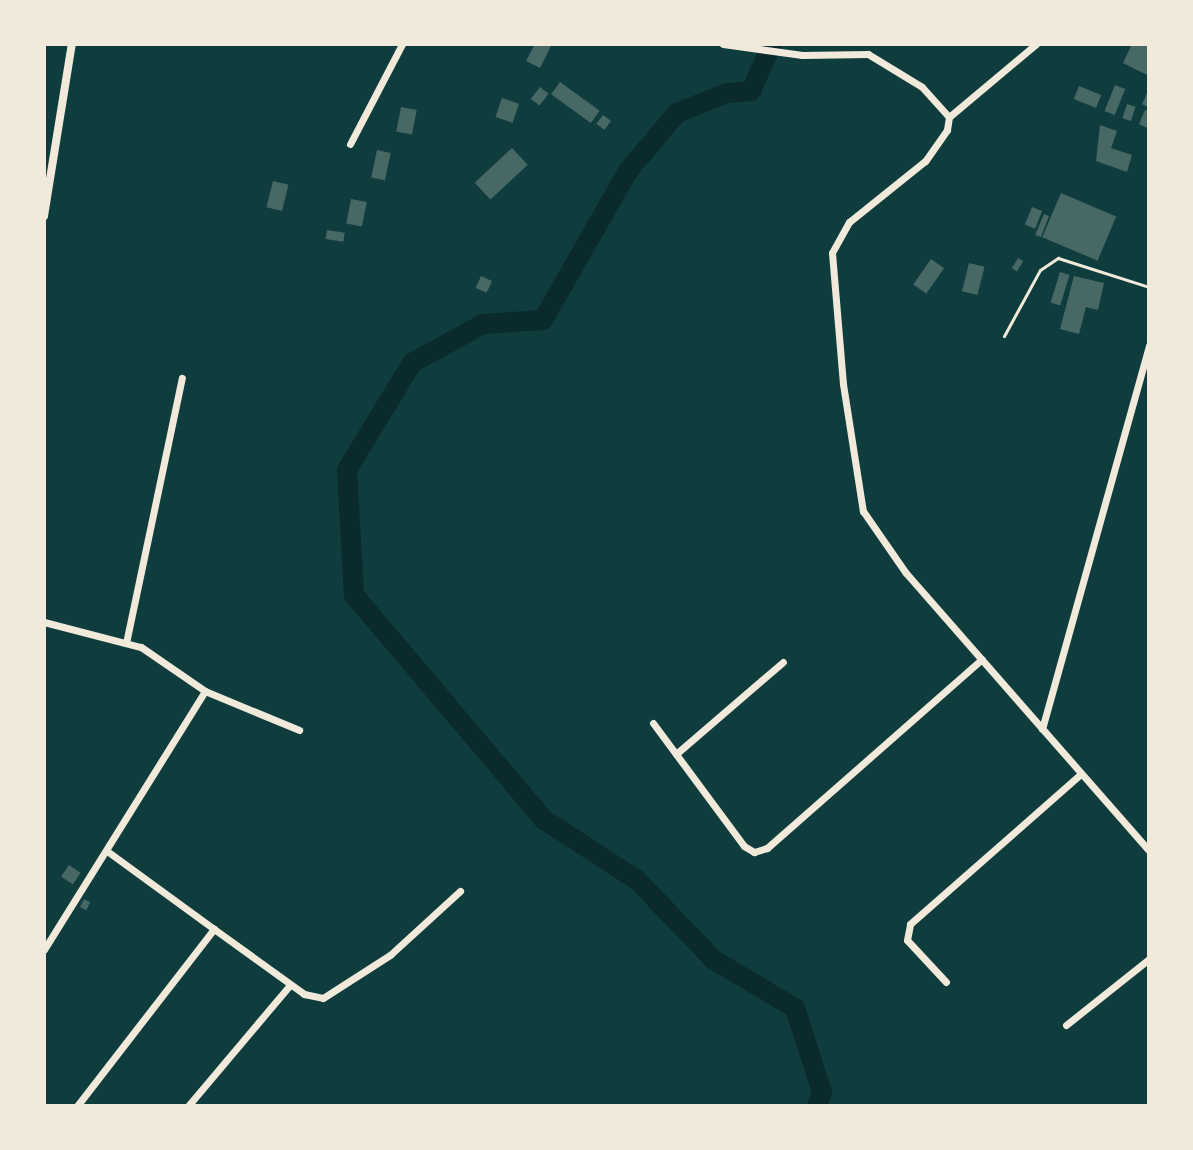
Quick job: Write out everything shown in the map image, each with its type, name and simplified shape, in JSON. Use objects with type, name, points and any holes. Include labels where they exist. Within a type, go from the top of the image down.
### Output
[{"type":"street","points":[[44,216],[72,44]]},
{"type":"street","points":[[350,144],[402,44]]},
{"type":"street","points":[[723,44],[802,55],[868,54],[922,87],[949,117]]},
{"type":"street","points":[[1036,44],[949,117],[947,130],[925,161],[883,192],[841,233],[832,253],[832,281],[863,511],[877,538],[1149,851]]},
{"type":"street","points":[[1042,729],[1149,345]]},
{"type":"street","points":[[126,643],[182,378]]},
{"type":"street","points":[[44,622],[150,652],[205,691],[299,730]]},
{"type":"street","points":[[653,723],[754,852],[767,848],[982,659]]},
{"type":"street","points":[[676,754],[783,662]]},
{"type":"street","points":[[44,950],[205,691]]},
{"type":"street","points":[[946,982],[907,940],[910,924],[1081,774]]},
{"type":"street","points":[[107,851],[290,985],[314,999],[337,994],[460,891]]},
{"type":"street","points":[[77,1106],[214,929]]},
{"type":"street","points":[[1066,1025],[1149,959]]},
{"type":"street","points":[[188,1106],[290,985]]},
{"type":"lane","points":[[1004,336],[1040,270],[1058,258],[1149,287]]},
{"type":"building","points":[[535,44],[552,44],[540,68],[526,61]]},
{"type":"building","points":[[1132,44],[1149,46],[1147,75],[1123,63]]},
{"type":"building","points":[[560,82],[600,111],[591,123],[551,94]]},
{"type":"building","points":[[1115,85],[1125,89],[1115,115],[1105,111]]},
{"type":"building","points":[[1079,86],[1101,95],[1096,108],[1074,99]]},
{"type":"building","points":[[540,87],[549,94],[539,106],[531,99]]},
{"type":"building","points":[[1149,89],[1149,108],[1142,104]]},
{"type":"building","points":[[502,98],[519,104],[513,123],[495,117]]},
{"type":"building","points":[[1127,104],[1136,107],[1131,121],[1122,118]]},
{"type":"building","points":[[401,107],[417,110],[412,135],[396,132]]},
{"type":"building","points":[[1145,110],[1149,112],[1149,129],[1139,124]]},
{"type":"building","points":[[603,115],[611,121],[604,130],[596,124]]},
{"type":"building","points":[[1100,125],[1117,131],[1111,148],[1132,155],[1127,172],[1096,161]]},
{"type":"building","points":[[512,148],[528,165],[490,200],[475,183]]},
{"type":"building","points":[[377,150],[391,153],[385,180],[371,177]]},
{"type":"building","points":[[273,181],[289,185],[282,211],[266,207]]},
{"type":"building","points":[[1061,193],[1116,216],[1097,261],[1042,237]]},
{"type":"building","points":[[351,199],[367,202],[362,227],[346,224]]},
{"type":"building","points":[[1032,207],[1042,211],[1035,229],[1025,225]]},
{"type":"building","points":[[1044,214],[1049,216],[1041,237],[1035,235]]},
{"type":"building","points":[[327,230],[345,233],[343,242],[326,239]]},
{"type":"building","points":[[1018,258],[1023,261],[1017,271],[1012,268]]},
{"type":"building","points":[[931,259],[944,268],[926,294],[913,284]]},
{"type":"building","points":[[969,263],[985,267],[978,295],[962,291]]},
{"type":"building","points":[[1060,272],[1070,275],[1060,306],[1051,303]]},
{"type":"building","points":[[481,276],[492,281],[487,293],[476,288]]},
{"type":"building","points":[[1074,276],[1104,283],[1098,310],[1086,307],[1079,334],[1060,329]]},
{"type":"building","points":[[69,865],[81,873],[73,884],[61,877]]},
{"type":"building","points":[[84,899],[90,902],[86,910],[80,907]]},
{"type":"waterway","points":[[772,44],[751,91],[727,93],[677,113],[628,171],[543,320],[483,324],[412,363],[347,470],[354,595],[543,819],[637,880],[714,960],[795,1008],[822,1092],[817,1106]]}]
